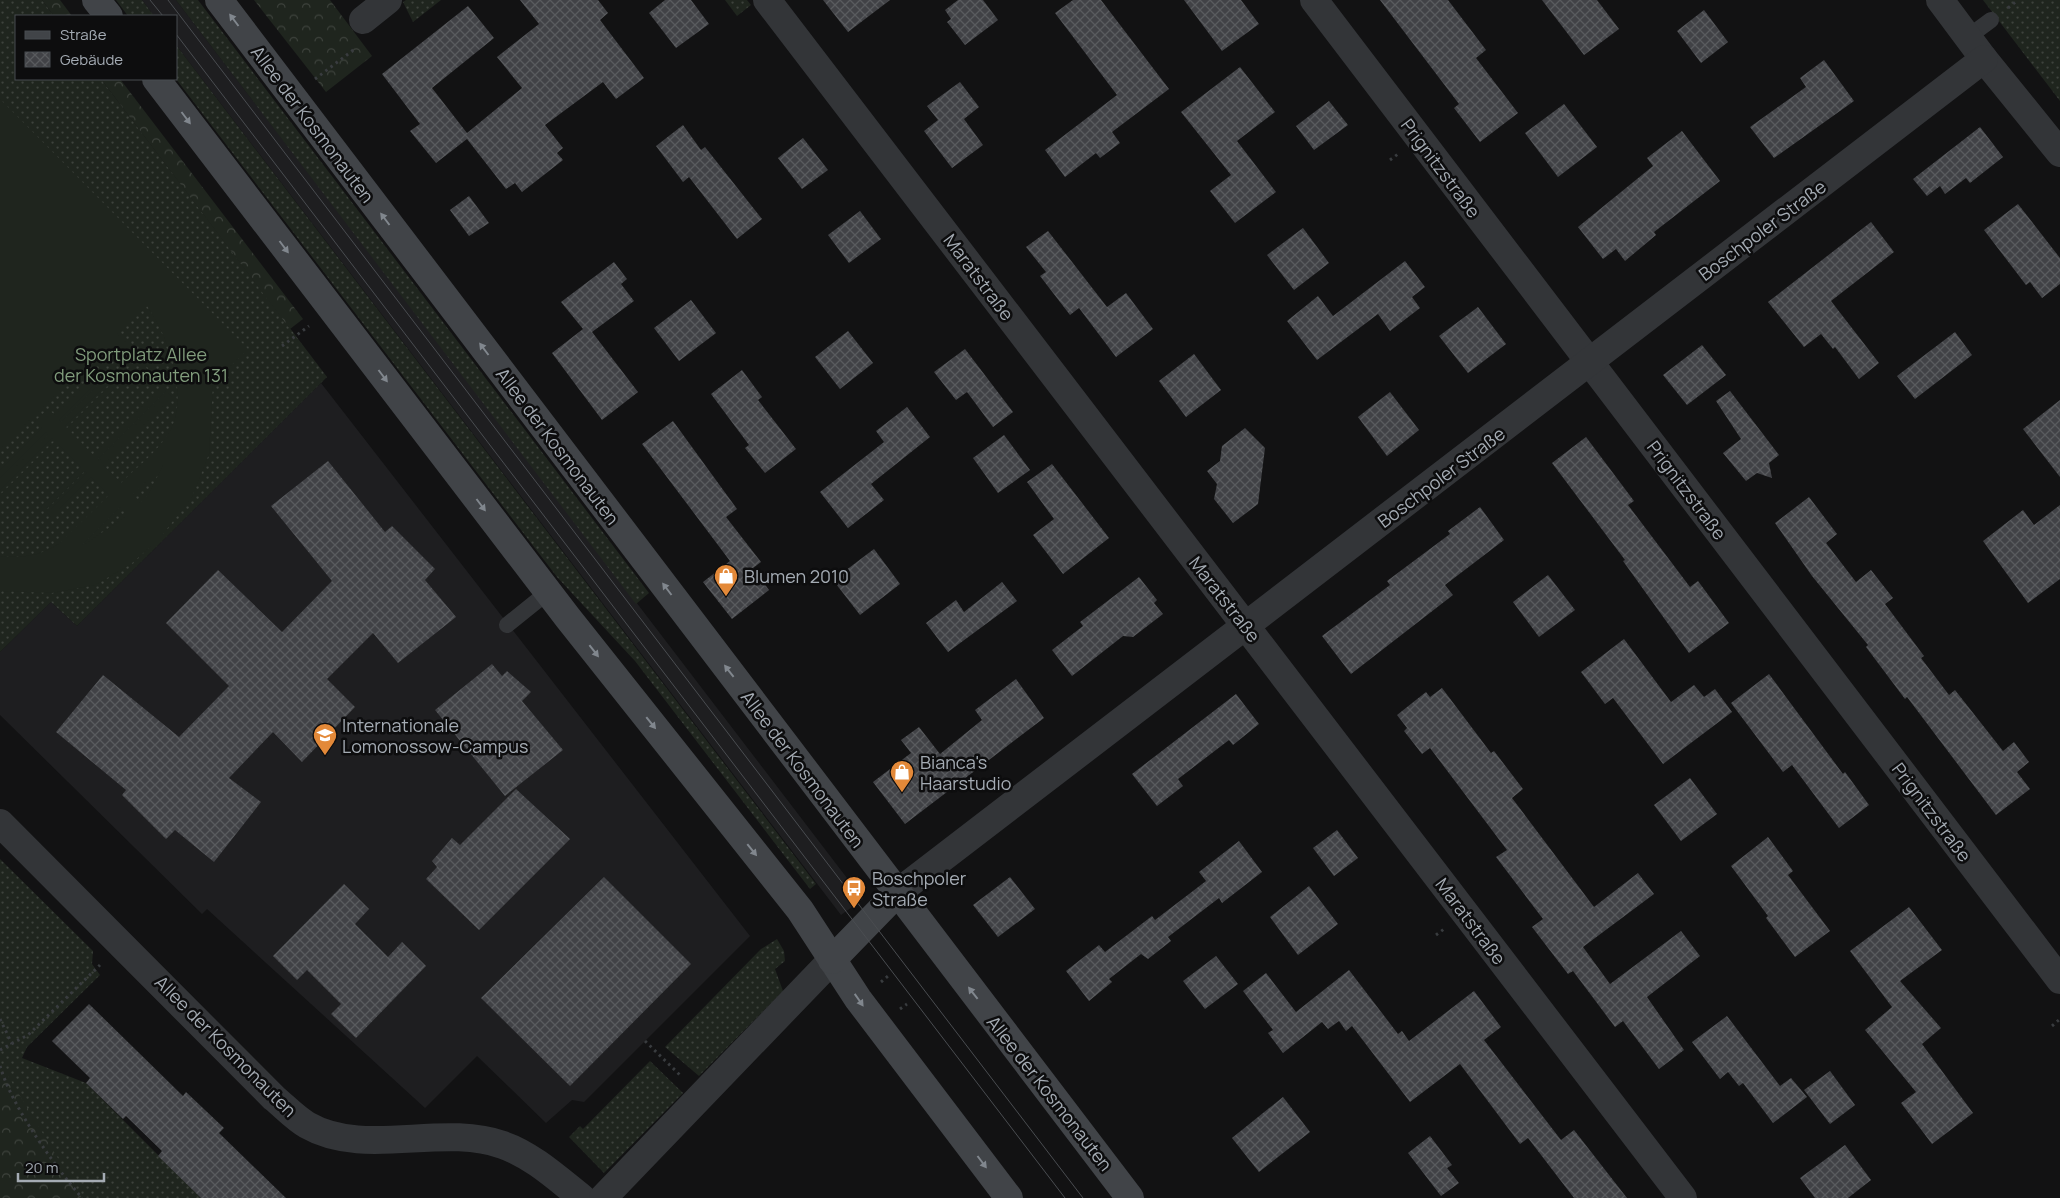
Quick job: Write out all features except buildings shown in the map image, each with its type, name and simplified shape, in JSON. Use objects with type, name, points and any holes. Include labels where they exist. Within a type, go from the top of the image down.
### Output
[{"type":"main road","points":[[96,0],[108,15]]},
{"type":"main road","name":"Allee der Kosmonauten","points":[[219,0],[1130,1198]]},
{"type":"main road","points":[[157,80],[548,592],[800,910],[858,999],[1010,1198]]},
{"type":"main road","points":[[832,960],[897,893]]},
{"type":"street","points":[[363,20],[388,0]]},
{"type":"street","name":"Maratstraße","points":[[767,0],[1683,1198]]},
{"type":"street","name":"Prignitzstraße","points":[[1314,0],[2060,980]]},
{"type":"street","points":[[1940,0],[1984,59],[2060,153]]},
{"type":"street","name":"Boschpoler Straße","points":[[897,893],[1984,59]]},
{"type":"street","name":"Allee der Kosmonauten","points":[[0,822],[274,1098],[307,1124],[328,1133],[360,1139],[464,1137],[497,1143],[532,1159],[582,1198]]},
{"type":"street","points":[[603,1198],[832,960]]},
{"type":"lane","points":[[1968,38],[1991,20]]},
{"type":"lane","points":[[507,624],[548,592]]},
{"type":"path","points":[[311,83],[358,46],[363,20]]},
{"type":"path","points":[[282,346],[314,323]]},
{"type":"path","points":[[0,1050],[28,1035],[100,965]]},
{"type":"path","points":[[0,1019],[12,1044]]},
{"type":"path","points":[[2052,1026],[2060,1020]]},
{"type":"path","points":[[0,1066],[6,1084],[54,1164],[82,1198]]},
{"type":"shaded area","points":[[142,0],[176,0],[863,899],[841,915],[178,48],[178,15],[153,15]]},
{"type":"shaded area","name":"Internationale Lomonossow-Campus","points":[[321,383],[750,936],[584,1102],[572,1100],[546,1123],[477,1056],[425,1108],[207,909],[202,914],[0,715],[0,652],[51,602],[77,626]]},
{"type":"green space","name":"Sportplatz Allee der Kosmonauten 131","points":[[0,0],[42,0],[53,15],[15,15],[15,80],[102,80],[327,377],[77,626],[51,602],[0,652]]},
{"type":"green space","points":[[42,0],[60,0],[71,15],[53,15]]},
{"type":"green space","points":[[116,0],[142,0],[153,15],[127,15]]},
{"type":"green space","points":[[176,0],[198,0],[649,593],[636,604]]},
{"type":"green space","points":[[254,0],[330,0],[372,56],[326,92]]},
{"type":"green space","points":[[406,0],[441,0],[413,22],[403,2]]},
{"type":"green space","points":[[725,0],[747,0],[751,5],[737,16]]},
{"type":"green space","points":[[1983,0],[2060,0],[2060,101]]},
{"type":"green space","points":[[178,48],[816,884],[810,889],[635,661],[557,577],[177,80]]},
{"type":"green space","points":[[102,80],[121,80],[303,319],[290,329]]},
{"type":"green space","points":[[0,99],[248,349],[213,383],[209,454],[192,497],[159,539],[131,564],[95,585],[52,593],[2,591],[0,593],[0,556],[16,557],[46,551],[60,543],[109,495],[91,477],[51,517],[47,513],[87,473],[85,471],[45,511],[41,507],[81,467],[59,445],[0,502],[0,495],[55,441],[52,438],[0,490],[0,482],[48,435],[46,432],[0,478],[0,470],[42,428],[35,421],[48,409],[55,415],[98,373],[102,377],[59,420],[61,422],[104,379],[108,383],[65,426],[67,428],[110,385],[114,389],[71,432],[93,455],[162,387],[166,391],[98,459],[99,461],[168,393],[172,397],[103,465],[121,483],[159,447],[169,433],[175,418],[178,402],[177,385],[174,368],[163,334],[147,306],[117,334],[145,361],[152,361],[152,368],[149,369],[144,364],[96,356],[103,348],[0,449]],"holes":[[[163,465],[149,494],[140,503],[133,494]],[[120,507],[128,515],[82,546],[82,545]]]},
{"type":"green space","points":[[0,859],[93,951],[92,964],[100,975],[27,1047],[22,1058],[86,1083],[201,1198],[0,1198]]},
{"type":"green space","points":[[777,939],[784,951],[785,961],[775,969],[783,991],[699,1076],[665,1047],[761,949]]},
{"type":"green space","points":[[650,1061],[683,1093],[604,1173],[569,1137],[580,1126],[583,1129]]},
{"type":"green space","points":[[0,1074],[8,1076],[82,1198],[0,1198]]},
{"type":"tram line","points":[[150,0],[162,15]]},
{"type":"tram line","points":[[168,0],[1083,1198]]},
{"type":"tram line","points":[[178,37],[1065,1198]]},
{"type":"place","name":"Blumen 2010","points":[[726,597]]},
{"type":"place","name":"Internationale Lomonossow-Campus","points":[[325,756]]},
{"type":"place","name":"Bianca's Haarstudio","points":[[902,793]]},
{"type":"place","name":"Boschpoler Straße","points":[[854,909]]}]
